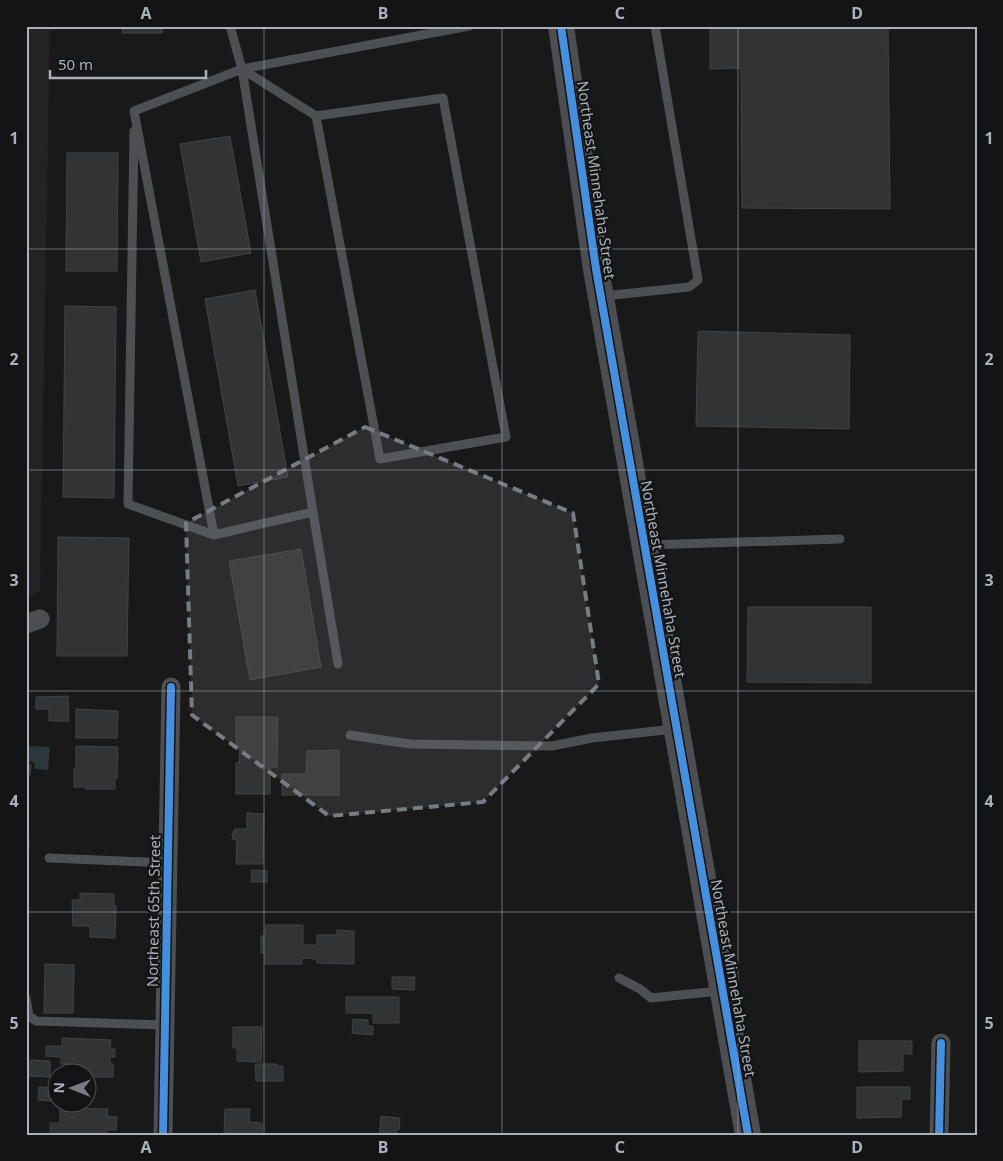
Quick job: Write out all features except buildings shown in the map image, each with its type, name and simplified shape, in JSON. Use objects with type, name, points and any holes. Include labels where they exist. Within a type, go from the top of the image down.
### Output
[{"type":"main road","name":"Northeast Minnehaha Street","points":[[561,26],[601,297],[748,1135]]},
{"type":"street","name":"Northeast 65th Street","points":[[163,1135],[171,687]]},
{"type":"street","points":[[940,1135],[941,1043]]},
{"type":"lane","points":[[230,26],[242,69],[338,664]]},
{"type":"lane","points":[[134,111],[242,69],[469,26]]},
{"type":"lane","points":[[601,297],[689,287],[698,280],[655,26]]},
{"type":"lane","points":[[242,69],[316,116],[443,98],[506,437],[380,459],[316,116]]},
{"type":"lane","points":[[134,111],[128,504],[214,535],[313,512]]},
{"type":"lane","points":[[134,111],[214,535]]},
{"type":"lane","points":[[644,545],[840,539]]},
{"type":"lane","points":[[350,734],[410,744],[552,746],[592,738],[676,729]]},
{"type":"lane","points":[[49,858],[168,863]]},
{"type":"lane","points":[[619,978],[640,989],[651,998],[722,990]]},
{"type":"lane","points":[[26,998],[29,1016],[36,1021],[165,1025]]},
{"type":"highlighted area","points":[[365,427],[573,513],[599,684],[483,802],[329,816],[192,715],[186,523]]},
{"type":"shaded area","points":[[26,26],[50,26],[40,591],[26,597]]},
{"type":"shaded area","points":[[26,746],[50,748],[48,770],[35,769],[34,762],[26,761]]},
{"type":"cycle path","points":[[561,26],[596,269],[748,1135]]},
{"type":"cycle path","points":[[163,1135],[171,687]]},
{"type":"cycle path","points":[[939,1135],[941,1043]]}]
